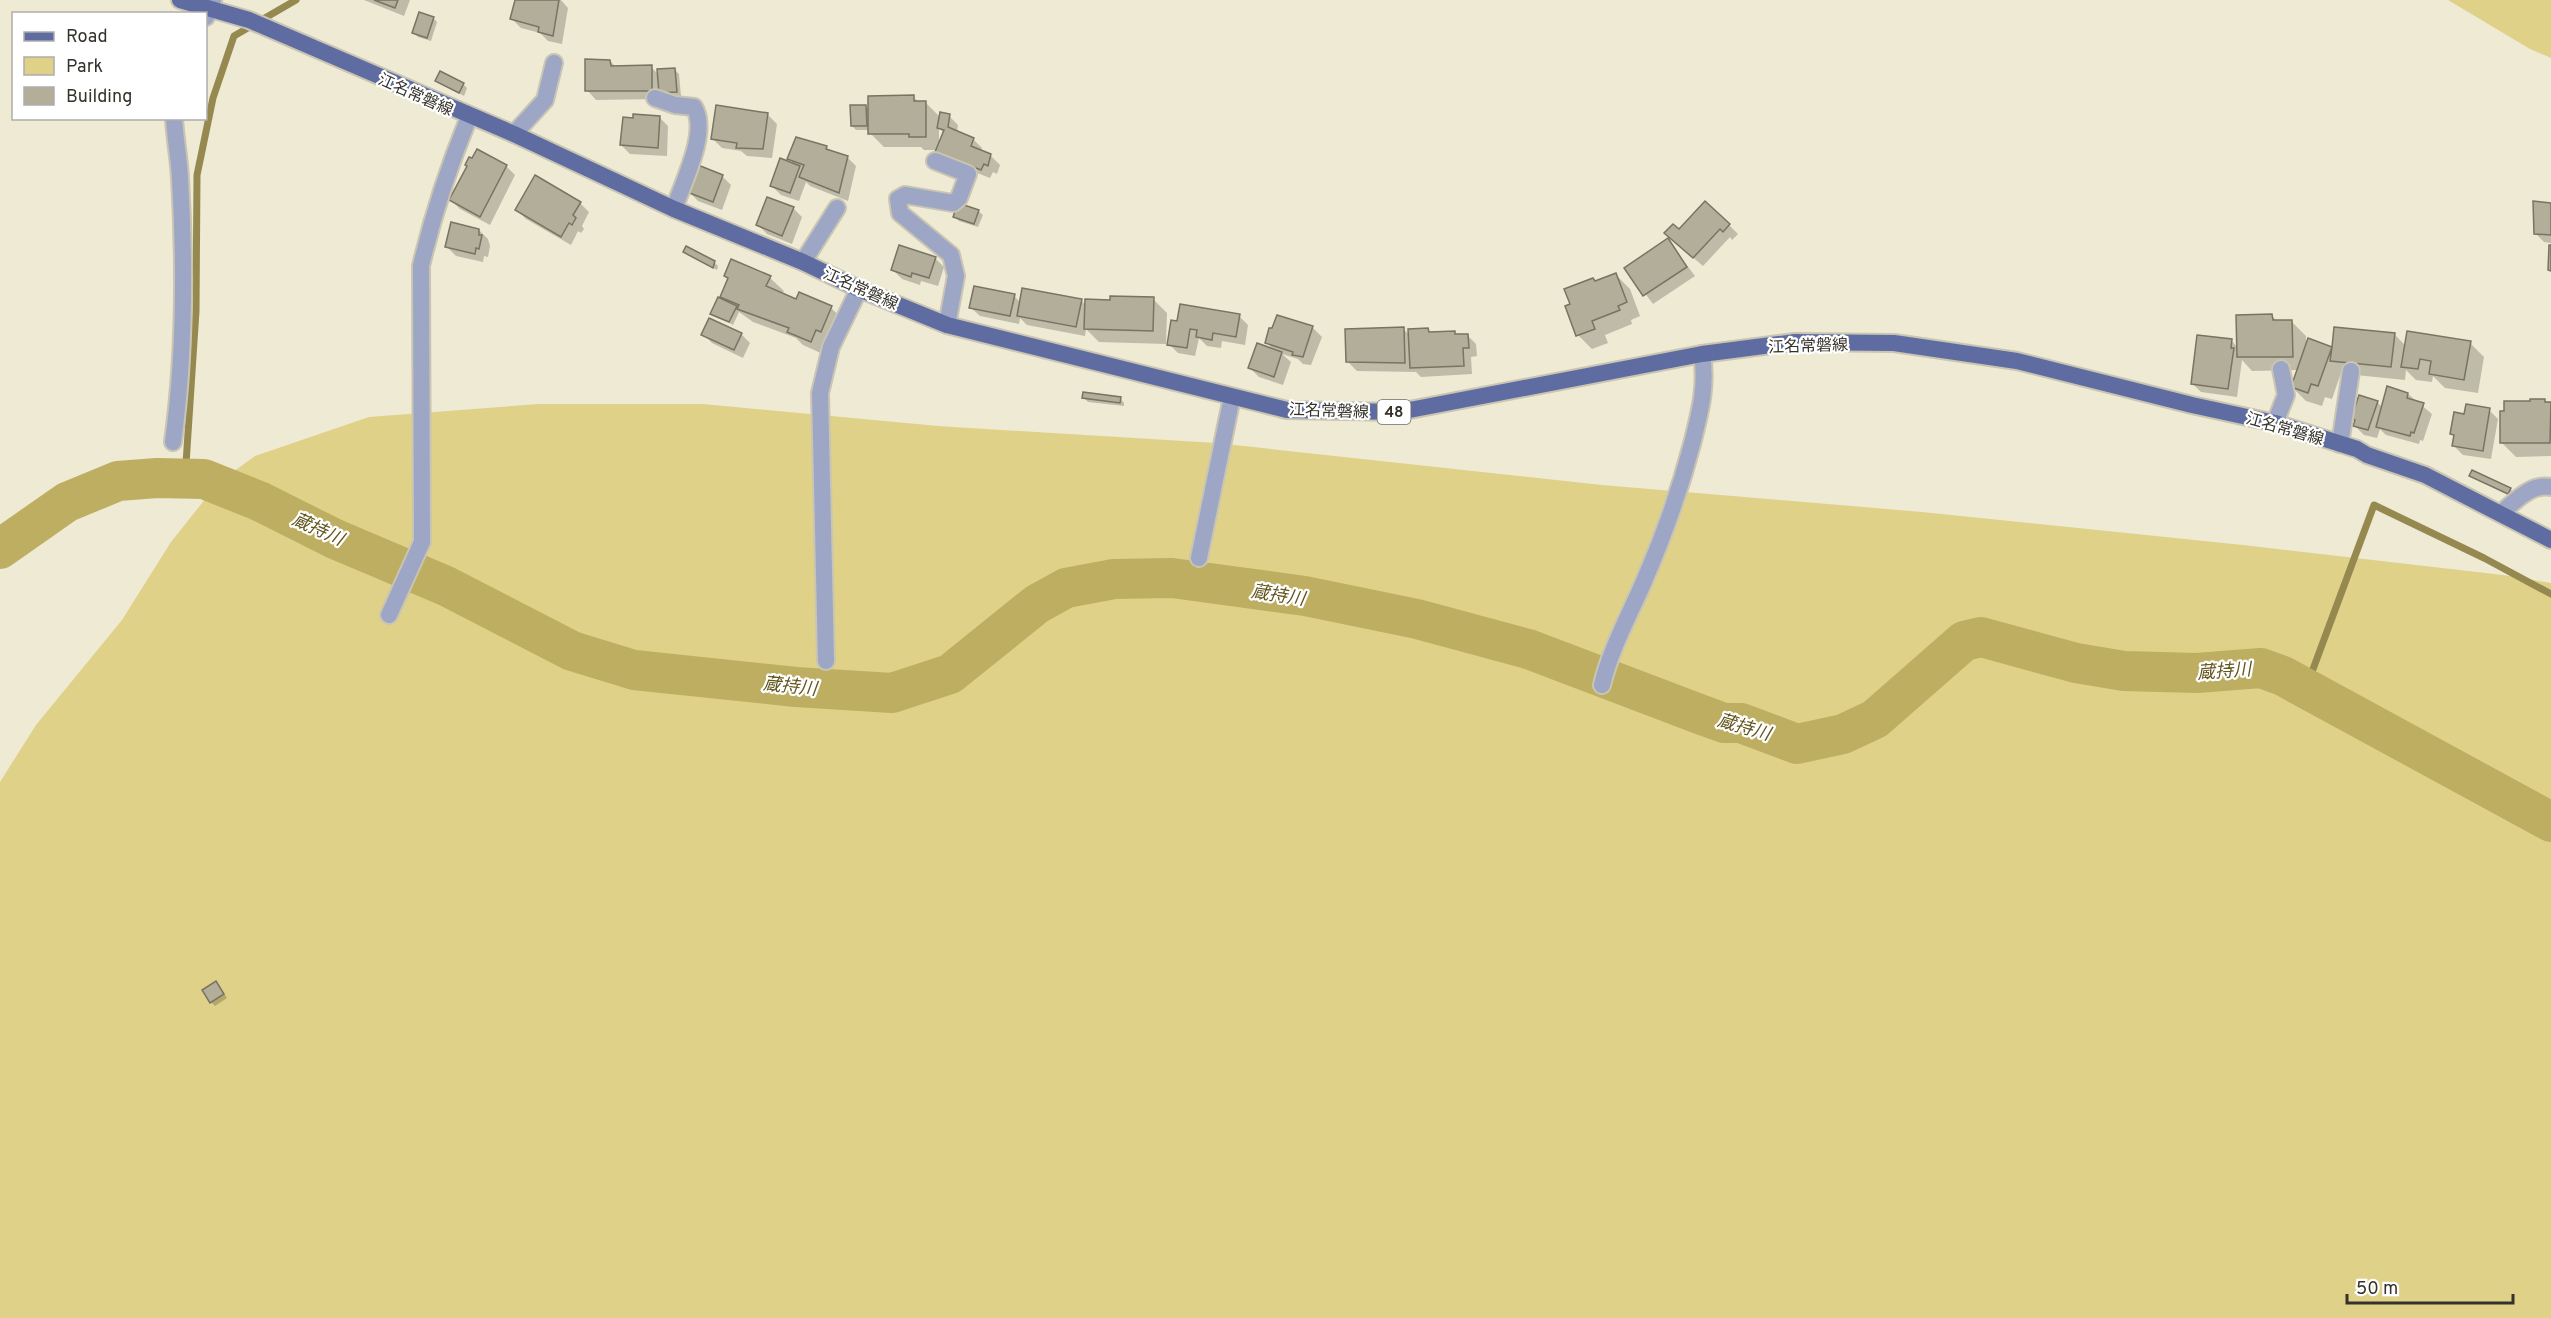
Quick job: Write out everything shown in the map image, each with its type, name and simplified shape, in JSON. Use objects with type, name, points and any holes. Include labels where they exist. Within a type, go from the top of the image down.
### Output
[{"type":"main road","name":"江名常磐線","points":[[180,0],[249,20],[514,135],[674,209],[803,262],[859,290],[947,325],[1287,410],[1400,412],[1702,354],[1795,342],[1894,343],[2017,361],[2275,423],[2425,475],[2502,512],[2551,540]]},
{"type":"street","points":[[514,135],[545,100],[554,63]]},
{"type":"street","points":[[655,98],[675,105],[694,107],[699,115],[699,137],[674,209]]},
{"type":"street","points":[[389,615],[422,543],[422,266],[430,227],[446,175],[469,117]]},
{"type":"street","points":[[173,442],[180,392],[182,329],[180,187],[174,120]]},
{"type":"street","points":[[935,160],[968,174],[959,198],[953,203],[905,195],[898,199],[898,207],[900,213],[951,255],[955,265],[955,286],[947,325]]},
{"type":"street","points":[[803,262],[837,208]]},
{"type":"street","points":[[826,661],[820,393],[831,347],[859,290]]},
{"type":"street","points":[[1602,685],[1607,663],[1646,578],[1683,477],[1706,378],[1702,354]]},
{"type":"street","points":[[2275,423],[2286,395],[2281,369]]},
{"type":"street","points":[[2340,444],[2351,371]]},
{"type":"street","points":[[1199,558],[1232,397]]},
{"type":"street","points":[[2502,512],[2529,490],[2542,485],[2551,487]]},
{"type":"green space","points":[[2448,0],[2551,0],[2551,58],[2530,49]]},
{"type":"green space","points":[[539,404],[703,404],[938,426],[1216,443],[1602,485],[1922,512],[2243,545],[2503,575],[2551,583],[2551,1318],[0,1318],[0,782],[36,725],[122,620],[171,542],[218,483],[255,456],[369,417]]},
{"type":"building","points":[[374,0],[398,0],[395,8]]},
{"type":"building","points":[[515,0],[559,0],[553,36],[538,32],[539,27],[510,19]]},
{"type":"building","points":[[419,12],[434,17],[427,38],[412,33]]},
{"type":"building","points":[[585,59],[610,60],[611,66],[652,65],[652,91],[585,91]]},
{"type":"building","points":[[675,68],[677,92],[659,93],[657,69]]},
{"type":"building","points":[[440,71],[464,83],[459,93],[435,81]]},
{"type":"building","points":[[914,95],[914,101],[926,101],[926,137],[909,137],[909,134],[868,134],[868,96]]},
{"type":"building","points":[[716,105],[768,113],[763,149],[736,148],[737,143],[711,139]]},
{"type":"building","points":[[850,105],[866,105],[867,126],[851,126]]},
{"type":"building","points":[[940,112],[950,114],[948,127],[974,138],[971,146],[991,154],[988,166],[984,164],[981,170],[935,152],[944,130],[937,128]]},
{"type":"building","points":[[633,114],[660,116],[658,148],[620,145],[623,117],[633,118]]},
{"type":"building","points":[[796,137],[827,146],[826,149],[848,156],[839,193],[799,177],[804,165],[787,159]]},
{"type":"building","points":[[477,149],[507,165],[480,217],[449,200],[467,166],[465,165],[469,157],[472,158]]},
{"type":"building","points":[[780,158],[800,166],[790,193],[770,186]]},
{"type":"building","points":[[698,165],[723,175],[713,202],[687,192]]},
{"type":"building","points":[[535,175],[581,202],[573,215],[576,218],[572,225],[569,223],[561,237],[515,210]]},
{"type":"building","points":[[767,197],[794,207],[782,236],[756,225]]},
{"type":"building","points":[[1705,201],[1730,224],[1723,232],[1720,229],[1693,258],[1664,233],[1673,224],[1679,229]]},
{"type":"building","points":[[2533,201],[2551,203],[2551,235],[2534,234]]},
{"type":"building","points":[[958,203],[979,210],[974,224],[953,217]]},
{"type":"building","points":[[451,222],[479,229],[479,235],[482,235],[479,249],[476,248],[475,254],[445,247]]},
{"type":"building","points":[[1668,238],[1687,267],[1643,296],[1624,268]]},
{"type":"building","points":[[899,245],[936,257],[929,278],[912,273],[911,277],[891,270]]},
{"type":"building","points":[[2549,245],[2551,245],[2551,271],[2548,270]]},
{"type":"building","points":[[686,246],[715,261],[713,268],[683,252]]},
{"type":"building","points":[[731,259],[771,276],[766,286],[796,299],[799,292],[832,306],[821,332],[816,330],[811,342],[787,332],[789,328],[737,309],[739,305],[720,297],[728,278],[724,276]]},
{"type":"building","points":[[1616,273],[1627,302],[1618,306],[1620,310],[1592,321],[1595,329],[1576,336],[1565,306],[1570,304],[1564,289],[1593,278],[1595,281]]},
{"type":"building","points":[[974,286],[1015,294],[1010,316],[969,308]]},
{"type":"building","points":[[1022,288],[1082,299],[1076,327],[1017,316]]},
{"type":"building","points":[[1110,296],[1154,297],[1153,331],[1084,329],[1085,299],[1110,300]]},
{"type":"building","points":[[718,297],[737,306],[729,322],[710,314]]},
{"type":"building","points":[[1180,304],[1240,314],[1236,337],[1213,333],[1212,340],[1196,337],[1197,330],[1190,329],[1187,348],[1167,345],[1171,320],[1177,321]]},
{"type":"building","points":[[2272,314],[2273,320],[2292,320],[2293,357],[2237,357],[2236,315]]},
{"type":"building","points":[[1277,315],[1313,326],[1303,357],[1292,355],[1293,352],[1265,343],[1269,328],[1272,328]]},
{"type":"building","points":[[709,318],[742,333],[734,350],[701,335]]},
{"type":"building","points":[[1404,327],[1405,363],[1346,362],[1345,329]]},
{"type":"building","points":[[2334,327],[2395,333],[2391,367],[2330,361]]},
{"type":"building","points":[[1428,328],[1429,332],[1455,331],[1455,334],[1468,334],[1469,348],[1463,348],[1464,366],[1410,368],[1408,329]]},
{"type":"building","points":[[2407,331],[2471,341],[2464,380],[2429,374],[2431,361],[2420,359],[2418,369],[2401,367]]},
{"type":"building","points":[[2197,335],[2232,339],[2231,348],[2234,348],[2228,389],[2191,384]]},
{"type":"building","points":[[2308,338],[2332,347],[2318,386],[2311,384],[2308,393],[2291,387]]},
{"type":"building","points":[[1257,343],[1282,352],[1274,377],[1248,368]]},
{"type":"building","points":[[2387,386],[2408,393],[2407,398],[2424,403],[2414,433],[2411,432],[2410,436],[2376,427]]},
{"type":"building","points":[[1083,392],[1121,397],[1120,403],[1082,398]]},
{"type":"building","points":[[2359,395],[2378,401],[2368,430],[2353,426],[2355,420],[2351,419]]},
{"type":"building","points":[[2530,399],[2545,399],[2545,402],[2551,402],[2550,443],[2500,443],[2500,411],[2504,411],[2504,401],[2530,401]]},
{"type":"building","points":[[2466,404],[2490,408],[2483,451],[2452,446],[2454,435],[2450,434],[2454,412],[2464,414]]},
{"type":"building","points":[[2472,470],[2511,488],[2508,494],[2469,476]]},
{"type":"building","points":[[216,981],[224,994],[210,1003],[202,990]]},
{"type":"waterway","points":[[185,479],[196,311],[197,175],[213,98],[234,36],[296,0]]},
{"type":"waterway","name":"蔵持川","points":[[0,549],[67,502],[118,481],[157,478],[204,479],[259,501],[335,539],[446,586],[572,651],[634,670],[796,687],[892,693],[950,674],[1037,604],[1066,588],[1114,579],[1172,578],[1305,596],[1417,619],[1528,649],[1724,723],[1741,723],[1797,744],[1843,734],[1875,719],[1964,641],[1981,637],[2076,663],[2124,671],[2197,673],[2261,668],[2283,676],[2551,822]]},
{"type":"waterway","points":[[2306,688],[2374,505],[2484,558],[2551,594]]}]
